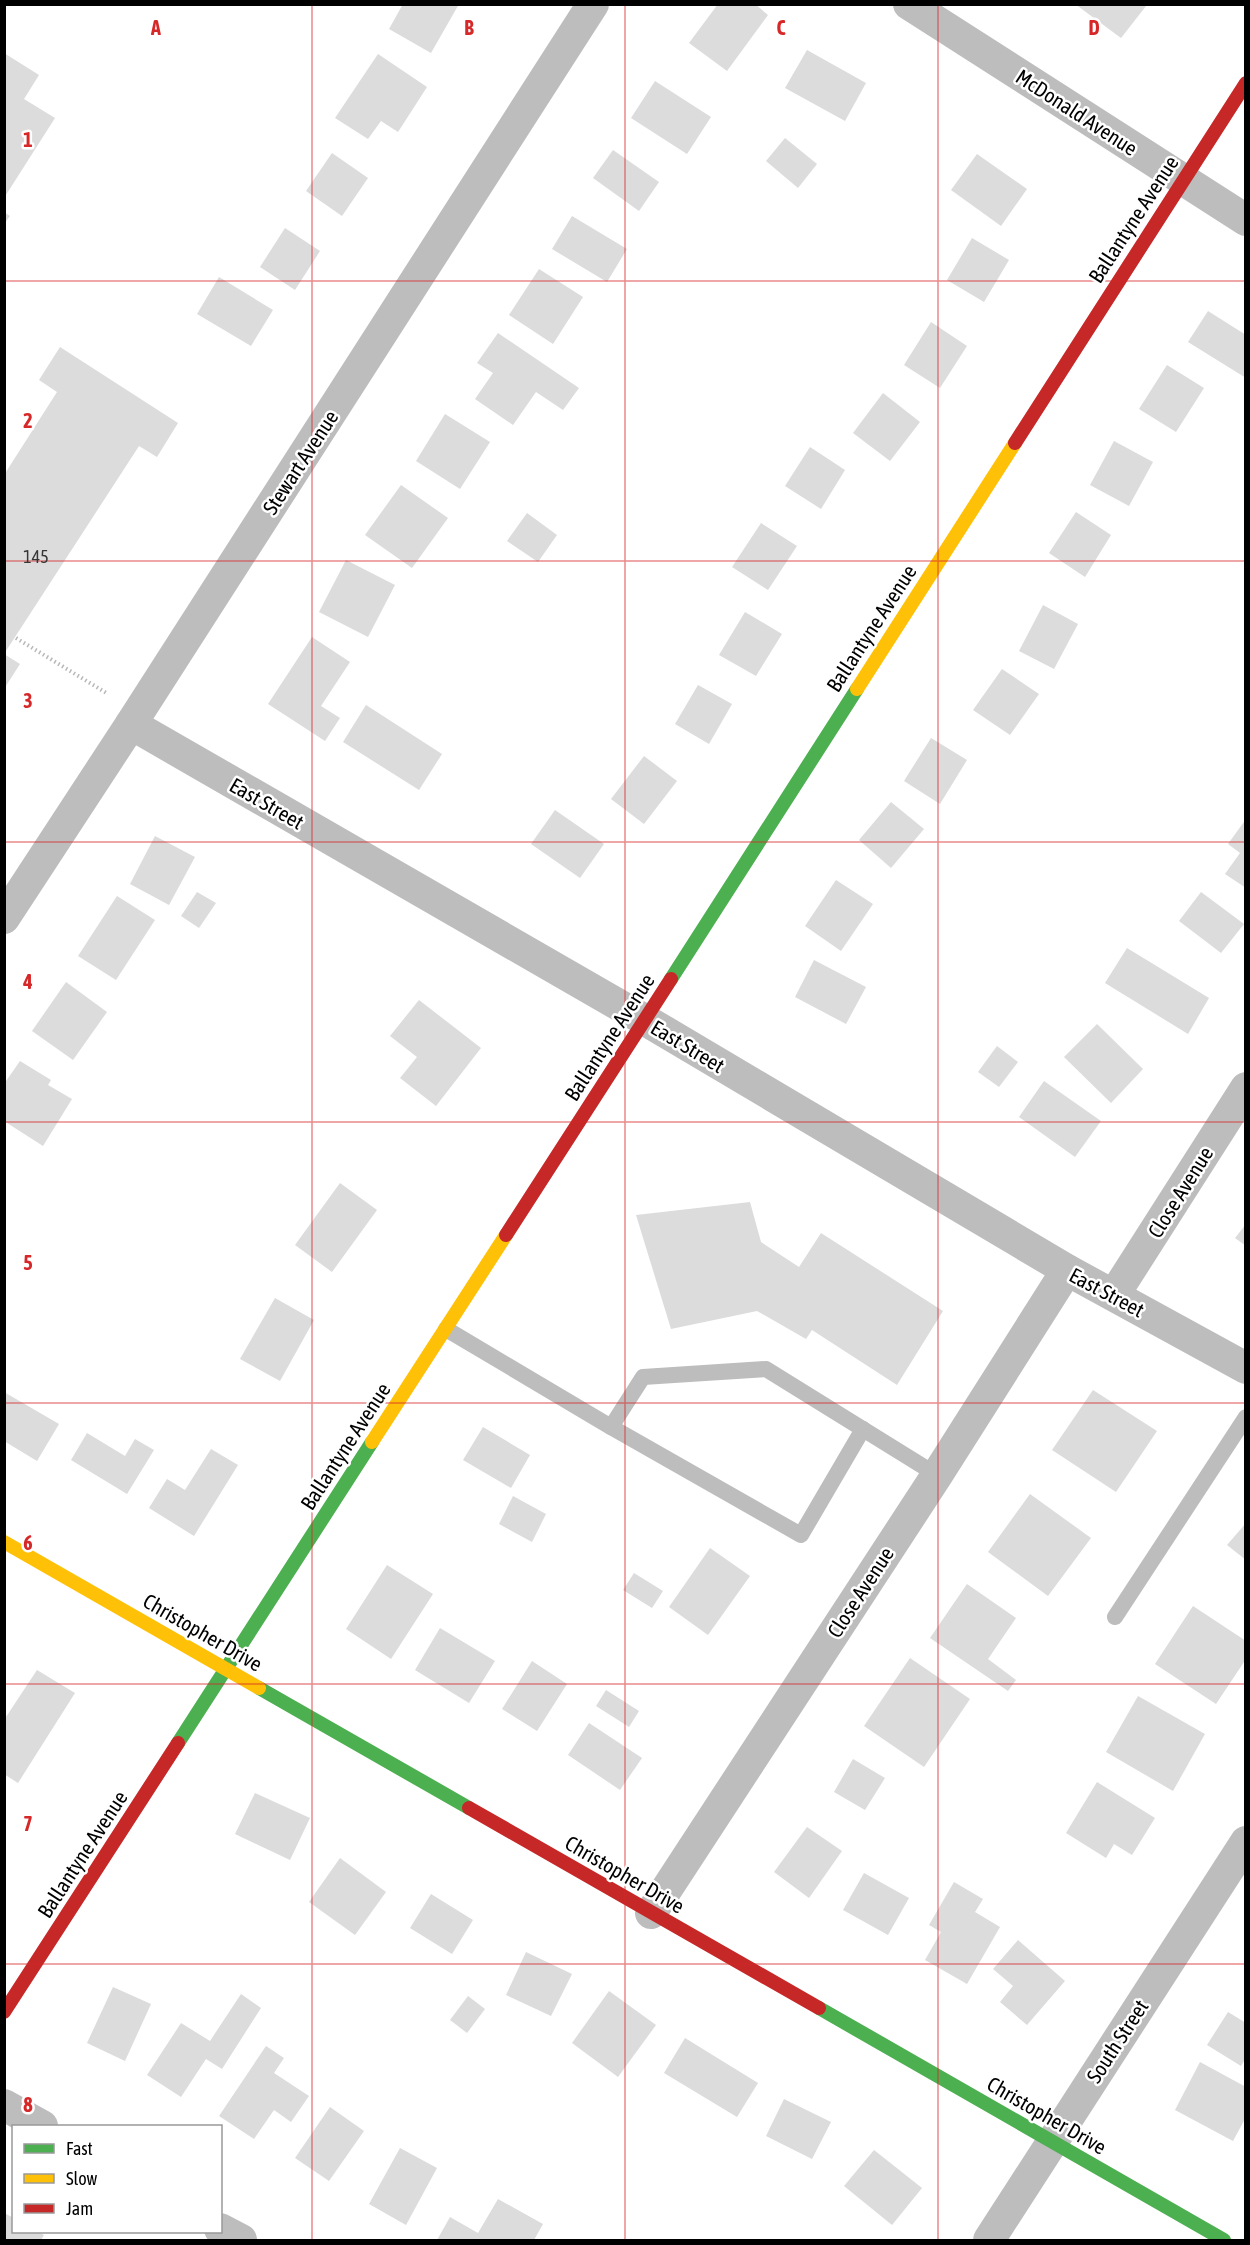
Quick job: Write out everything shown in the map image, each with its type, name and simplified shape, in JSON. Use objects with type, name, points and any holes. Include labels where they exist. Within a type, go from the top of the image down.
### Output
[{"type":"street","name":"Stewart Avenue","points":[[4,918],[593,4]]},
{"type":"street","name":"McDonald Avenue","points":[[909,4],[1245,220]]},
{"type":"street","name":"Ballantyne Avenue","points":[[4,2012],[645,1020],[1245,83]]},
{"type":"street","name":"East Street","points":[[131,724],[645,1020],[1067,1270],[1245,1368]]},
{"type":"street","name":"Close Avenue","points":[[1114,1295],[1245,1088]]},
{"type":"street","name":"Close Avenue","points":[[651,1913],[937,1475],[1067,1270]]},
{"type":"street","name":"Christopher Drive","points":[[4,1542],[1224,2241]]},
{"type":"street","name":"South Street","points":[[989,2241],[1245,1842]]},
{"type":"street","points":[[4,2105],[39,2125]]},
{"type":"street","points":[[222,2230],[241,2241]]},
{"type":"lane","points":[[446,1329],[611,1428],[801,1535],[863,1430]]},
{"type":"lane","points":[[611,1428],[643,1377],[766,1369],[937,1475]]},
{"type":"lane","points":[[1115,1617],[1245,1417]]},
{"type":"path","points":[[16,638],[108,694]]},
{"type":"building","points":[[403,4],[459,4],[431,53],[389,29]]},
{"type":"building","points":[[718,4],[755,4],[768,15],[727,71],[689,43]]},
{"type":"building","points":[[1075,4],[1145,4],[1146,6],[1121,38]]},
{"type":"building","points":[[807,50],[866,83],[845,121],[785,88]]},
{"type":"building","points":[[4,53],[39,75],[24,99],[55,118],[4,198]]},
{"type":"building","points":[[378,54],[427,87],[398,132],[381,121],[368,139],[335,118]]},
{"type":"building","points":[[655,81],[711,117],[687,154],[631,118]]},
{"type":"building","points":[[785,138],[817,164],[798,188],[766,161]]},
{"type":"building","points":[[613,150],[659,182],[639,211],[593,178]]},
{"type":"building","points":[[332,153],[368,178],[342,216],[306,191]]},
{"type":"building","points":[[977,154],[1027,189],[1001,226],[951,190]]},
{"type":"building","points":[[4,212],[10,216],[4,224]]},
{"type":"building","points":[[572,216],[627,249],[607,282],[552,249]]},
{"type":"building","points":[[285,228],[320,251],[295,290],[260,267]]},
{"type":"building","points":[[972,238],[1009,260],[984,302],[947,280]]},
{"type":"building","points":[[539,269],[583,297],[553,344],[509,315]]},
{"type":"building","points":[[219,277],[273,310],[251,346],[197,314]]},
{"type":"building","points":[[1208,311],[1246,335],[1246,378],[1188,342]]},
{"type":"building","points":[[931,322],[967,346],[940,388],[904,365]]},
{"type":"building","points":[[498,333],[579,388],[563,410],[536,392],[513,425],[475,399],[493,373],[477,363]]},
{"type":"building","points":[[60,347],[178,423],[157,457],[139,446],[4,654],[4,475],[57,392],[39,380]]},
{"type":"building","points":[[1167,365],[1204,388],[1176,432],[1139,409]]},
{"type":"building","points":[[883,393],[920,422],[890,461],[853,433]]},
{"type":"building","points":[[445,414],[490,442],[460,489],[416,461]]},
{"type":"building","points":[[1114,441],[1153,462],[1129,506],[1090,485]]},
{"type":"building","points":[[810,447],[845,470],[821,509],[785,486]]},
{"type":"building","points":[[401,485],[448,518],[412,568],[365,535]]},
{"type":"building","points":[[1076,512],[1111,535],[1085,577],[1049,553]]},
{"type":"building","points":[[527,513],[557,535],[538,562],[507,541]]},
{"type":"building","points":[[761,523],[797,546],[768,590],[732,567]]},
{"type":"building","points":[[346,560],[395,585],[368,637],[319,612]]},
{"type":"building","points":[[1043,605],[1078,624],[1054,669],[1019,651]]},
{"type":"building","points":[[745,612],[782,634],[756,676],[719,655]]},
{"type":"building","points":[[312,637],[350,662],[321,706],[340,718],[325,741],[268,704]]},
{"type":"building","points":[[4,654],[20,664],[4,689]]},
{"type":"building","points":[[1002,669],[1039,694],[1010,735],[973,710]]},
{"type":"building","points":[[698,685],[732,704],[709,744],[675,724]]},
{"type":"building","points":[[366,705],[442,754],[419,790],[343,742]]},
{"type":"building","points":[[931,738],[967,760],[940,804],[904,781]]},
{"type":"building","points":[[644,756],[677,781],[644,824],[611,799]]},
{"type":"building","points":[[891,802],[924,829],[891,868],[859,840]]},
{"type":"building","points":[[555,810],[604,844],[580,878],[531,844]]},
{"type":"building","points":[[1246,819],[1246,888],[1225,874],[1240,853],[1228,844]]},
{"type":"building","points":[[155,836],[195,857],[169,905],[130,884]]},
{"type":"building","points":[[836,880],[873,904],[841,951],[805,926]]},
{"type":"building","points":[[197,892],[216,903],[199,928],[181,916]]},
{"type":"building","points":[[1201,892],[1244,924],[1221,953],[1179,921]]},
{"type":"building","points":[[117,896],[155,920],[116,980],[78,956]]},
{"type":"building","points":[[1127,948],[1209,998],[1188,1034],[1105,983]]},
{"type":"building","points":[[814,960],[866,987],[846,1024],[795,997]]},
{"type":"building","points":[[66,982],[107,1012],[73,1060],[32,1031]]},
{"type":"building","points":[[419,1000],[481,1048],[436,1106],[400,1078],[417,1057],[390,1036]]},
{"type":"building","points":[[1097,1024],[1143,1069],[1111,1103],[1064,1057]]},
{"type":"building","points":[[997,1046],[1018,1062],[999,1087],[978,1072]]},
{"type":"building","points":[[20,1061],[51,1080],[48,1085],[72,1099],[43,1146],[4,1121],[4,1084]]},
{"type":"building","points":[[1044,1081],[1101,1121],[1075,1157],[1019,1117]]},
{"type":"building","points":[[340,1183],[377,1210],[332,1272],[295,1245]]},
{"type":"building","points":[[750,1202],[761,1242],[799,1267],[821,1233],[943,1311],[897,1385],[812,1330],[806,1339],[757,1311],[671,1329],[636,1215]]},
{"type":"building","points":[[1246,1224],[1246,1246],[1235,1238]]},
{"type":"building","points":[[275,1298],[314,1320],[280,1381],[240,1359]]},
{"type":"building","points":[[1093,1390],[1157,1431],[1116,1492],[1052,1450]]},
{"type":"building","points":[[4,1392],[59,1424],[37,1461],[4,1441]]},
{"type":"building","points":[[483,1427],[530,1455],[511,1488],[463,1460]]},
{"type":"building","points":[[87,1433],[125,1456],[135,1439],[154,1450],[127,1494],[71,1460]]},
{"type":"building","points":[[211,1449],[238,1465],[194,1536],[149,1508],[167,1479],[185,1490]]},
{"type":"building","points":[[1030,1494],[1091,1538],[1048,1596],[988,1552]]},
{"type":"building","points":[[513,1496],[546,1514],[532,1542],[499,1524]]},
{"type":"building","points":[[1246,1523],[1246,1560],[1227,1545]]},
{"type":"building","points":[[710,1548],[750,1576],[708,1635],[669,1607]]},
{"type":"building","points":[[387,1565],[433,1594],[391,1659],[346,1629]]},
{"type":"building","points":[[634,1573],[663,1591],[652,1608],[623,1590]]},
{"type":"building","points":[[967,1584],[1016,1618],[988,1659],[1016,1680],[1008,1691],[930,1638]]},
{"type":"building","points":[[1193,1606],[1246,1641],[1246,1659],[1216,1704],[1155,1664]]},
{"type":"building","points":[[440,1628],[495,1661],[469,1703],[415,1670]]},
{"type":"building","points":[[910,1658],[970,1699],[924,1767],[864,1726]]},
{"type":"building","points":[[532,1661],[567,1684],[537,1731],[502,1709]]},
{"type":"building","points":[[37,1670],[75,1693],[18,1783],[4,1774],[4,1720]]},
{"type":"building","points":[[606,1690],[639,1711],[629,1727],[596,1706]]},
{"type":"building","points":[[1138,1696],[1205,1734],[1173,1791],[1106,1752]]},
{"type":"building","points":[[589,1723],[642,1758],[620,1790],[568,1755]]},
{"type":"building","points":[[853,1759],[885,1778],[865,1810],[834,1792]]},
{"type":"building","points":[[1097,1782],[1155,1818],[1132,1855],[1114,1844],[1106,1858],[1066,1833]]},
{"type":"building","points":[[255,1793],[310,1818],[290,1860],[235,1834]]},
{"type":"building","points":[[807,1827],[842,1851],[809,1898],[774,1872]]},
{"type":"building","points":[[340,1858],[386,1892],[355,1935],[309,1902]]},
{"type":"building","points":[[864,1873],[909,1898],[888,1935],[843,1910]]},
{"type":"building","points":[[954,1882],[983,1899],[975,1912],[1000,1927],[967,1984],[925,1960],[941,1932],[929,1925]]},
{"type":"building","points":[[431,1894],[473,1920],[452,1954],[410,1928]]},
{"type":"building","points":[[1018,1940],[1065,1981],[1027,2025],[1000,2002],[1013,1986],[993,1969]]},
{"type":"building","points":[[526,1952],[572,1974],[551,2016],[506,1995]]},
{"type":"building","points":[[113,1987],[151,2004],[125,2061],[87,2043]]},
{"type":"building","points":[[609,1991],[656,2025],[618,2077],[572,2043]]},
{"type":"building","points":[[241,1994],[261,2008],[222,2069],[206,2059],[181,2097],[147,2075],[181,2023],[210,2041]]},
{"type":"building","points":[[468,1996],[485,2009],[467,2033],[450,2020]]},
{"type":"building","points":[[1228,2012],[1246,2023],[1246,2058],[1241,2066],[1207,2045]]},
{"type":"building","points":[[685,2038],[758,2083],[737,2117],[664,2073]]},
{"type":"building","points":[[266,2046],[284,2058],[274,2073],[309,2096],[291,2122],[274,2110],[254,2139],[219,2116]]},
{"type":"building","points":[[1200,2062],[1246,2087],[1246,2117],[1233,2141],[1175,2110]]},
{"type":"building","points":[[784,2099],[831,2122],[812,2159],[766,2136]]},
{"type":"building","points":[[330,2107],[364,2131],[329,2181],[295,2158]]},
{"type":"building","points":[[400,2148],[437,2168],[406,2225],[369,2204]]},
{"type":"building","points":[[874,2150],[922,2188],[892,2225],[844,2186]]},
{"type":"building","points":[[498,2199],[543,2224],[534,2240],[437,2240],[450,2217],[478,2233]]},
{"type":"building","points":[[4,2213],[12,2217],[12,2233],[44,2235],[41,2240],[4,2240]]},
{"type":"traffic: fast","points":[[671,979],[857,689]]},
{"type":"traffic: fast","points":[[178,1743],[372,1442]]},
{"type":"traffic: fast","points":[[259,1688],[469,1808]]},
{"type":"traffic: fast","points":[[819,2008],[1224,2240]]},
{"type":"traffic: slow","points":[[857,689],[1015,443]]},
{"type":"traffic: slow","points":[[372,1442],[506,1235]]},
{"type":"traffic: slow","points":[[4,1542],[259,1688]]},
{"type":"traffic: jam","points":[[1015,443],[1246,83]]},
{"type":"traffic: jam","points":[[506,1235],[671,979]]},
{"type":"traffic: jam","points":[[4,2012],[178,1743]]},
{"type":"traffic: jam","points":[[469,1808],[819,2008]]}]
